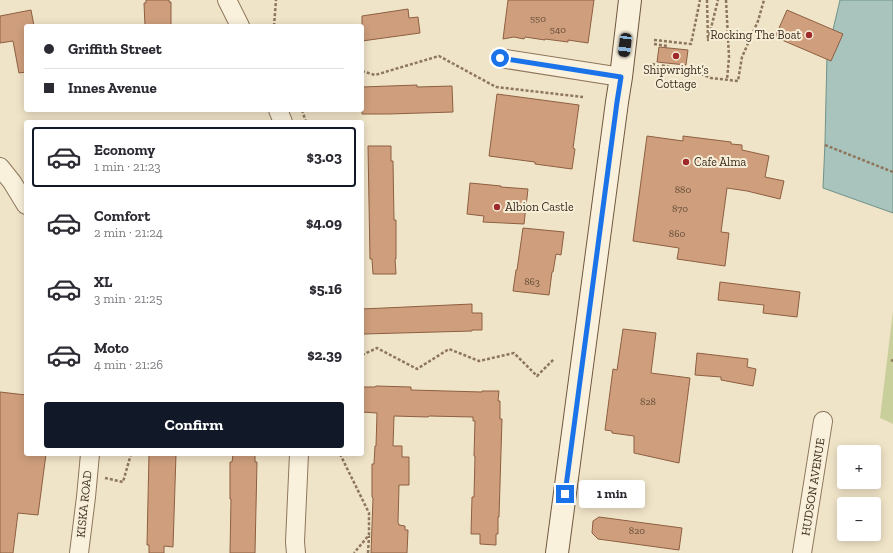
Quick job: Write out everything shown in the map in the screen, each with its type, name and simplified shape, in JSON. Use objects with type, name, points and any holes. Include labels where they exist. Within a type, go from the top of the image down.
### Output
[{"type":"main road","points":[[557,553],[630,0]]},
{"type":"street","points":[[227,0],[239,24]]},
{"type":"street","points":[[500,58],[621,77]]},
{"type":"street","points":[[0,167],[12,182],[24,202]]},
{"type":"street","name":"HUDSON AVENUE","points":[[802,553],[824,421]]},
{"type":"street","name":"KISKA ROAD","points":[[79,553],[90,456]]},
{"type":"street","points":[[296,553],[294,542],[299,456]]},
{"type":"path","points":[[274,24],[276,0]]},
{"type":"path","points":[[654,40],[691,44],[700,0]]},
{"type":"path","points":[[707,0],[708,40],[718,0]]},
{"type":"path","points":[[726,0],[729,57],[727,80]]},
{"type":"path","points":[[652,64],[695,71],[711,78],[738,81],[742,57],[758,21],[764,0]]},
{"type":"path","points":[[654,44],[666,46],[666,48]]},
{"type":"path","points":[[364,72],[375,75],[439,56],[496,87],[583,97]]},
{"type":"path","points":[[825,145],[893,172]]},
{"type":"path","points":[[364,354],[377,348],[417,369],[448,349],[479,361],[514,353],[537,376],[554,359]]},
{"type":"path","points":[[87,474],[123,482],[130,456]]},
{"type":"path","points":[[341,456],[370,513],[368,553]]},
{"type":"path","points":[[354,553],[369,535]]},
{"type":"green space","points":[[893,311],[893,424],[880,418]]},
{"type":"water","points":[[840,0],[893,0],[893,213],[823,188],[827,55]]},
{"type":"building","points":[[146,0],[169,0],[169,2],[171,2],[171,24],[145,24],[144,3],[146,3]]},
{"type":"building","points":[[508,0],[594,0],[588,43],[525,37],[524,39],[514,37],[503,39]]},
{"type":"building","points":[[408,9],[409,18],[418,17],[420,33],[364,41],[364,24],[362,24],[362,16]]},
{"type":"building","points":[[31,10],[34,24],[24,24],[24,72],[19,73],[13,41],[0,43],[0,16]]},
{"type":"building","name":"Rocking The Boat","points":[[787,10],[843,34],[831,61],[775,37]]},
{"type":"building","name":"Shipwright’s Cottage","points":[[659,47],[688,50],[686,65],[657,62]]},
{"type":"building","points":[[417,85],[417,87],[452,86],[453,112],[362,114],[362,112],[364,112],[364,87]]},
{"type":"building","points":[[497,94],[579,105],[573,148],[575,149],[572,169],[489,156]]},
{"type":"building","points":[[647,136],[683,141],[683,136],[731,142],[731,144],[742,145],[742,150],[769,156],[765,177],[784,181],[780,199],[727,188],[721,232],[729,233],[725,266],[677,259],[679,248],[633,241]]},
{"type":"building","points":[[368,146],[391,146],[391,161],[393,161],[394,220],[396,220],[396,274],[373,274],[372,259],[370,259]]},
{"type":"building","name":"Albion Castle","points":[[470,183],[528,189],[524,224],[483,222],[484,216],[467,214]]},
{"type":"building","points":[[523,228],[564,232],[561,255],[556,254],[549,295],[513,291]]},
{"type":"building","points":[[720,282],[800,292],[797,317],[763,313],[764,305],[718,300]]},
{"type":"building","points":[[472,304],[472,313],[482,313],[482,330],[364,334],[364,309]]},
{"type":"building","points":[[623,329],[656,333],[651,373],[690,378],[679,463],[634,453],[634,436],[612,433],[612,431],[605,430],[613,369],[617,370]]},
{"type":"building","points":[[697,353],[748,359],[747,367],[756,369],[753,386],[721,380],[721,377],[695,375]]},
{"type":"building","points":[[364,387],[411,387],[411,390],[499,391],[498,401],[500,401],[500,419],[502,419],[499,517],[496,545],[480,544],[480,534],[471,534],[475,456],[475,421],[473,421],[473,417],[394,416],[393,446],[402,446],[402,457],[409,457],[409,485],[399,485],[398,523],[399,525],[405,526],[405,530],[408,530],[407,553],[371,553],[373,498],[372,464],[374,464],[376,446],[377,413],[364,412]]},
{"type":"building","points":[[0,392],[24,395],[24,456],[46,456],[38,515],[18,513],[13,553],[0,553]]},
{"type":"building","points":[[149,456],[176,456],[173,547],[164,546],[164,553],[149,553],[149,545],[147,545]]},
{"type":"building","points":[[233,456],[255,456],[255,462],[257,462],[255,553],[230,553],[230,462],[232,462]]},
{"type":"building","points":[[599,517],[682,528],[679,550],[598,539],[592,533],[593,521]]},
{"type":"place","name":"Rocking The Boat","points":[[809,35]]},
{"type":"place","name":"Shipwright’s Cottage","points":[[676,56]]},
{"type":"place","name":"Cafe Alma","points":[[686,162]]},
{"type":"place","name":"Albion Castle","points":[[497,207]]},
{"type":"route","points":[[500,58],[621,77],[565,494]]}]
